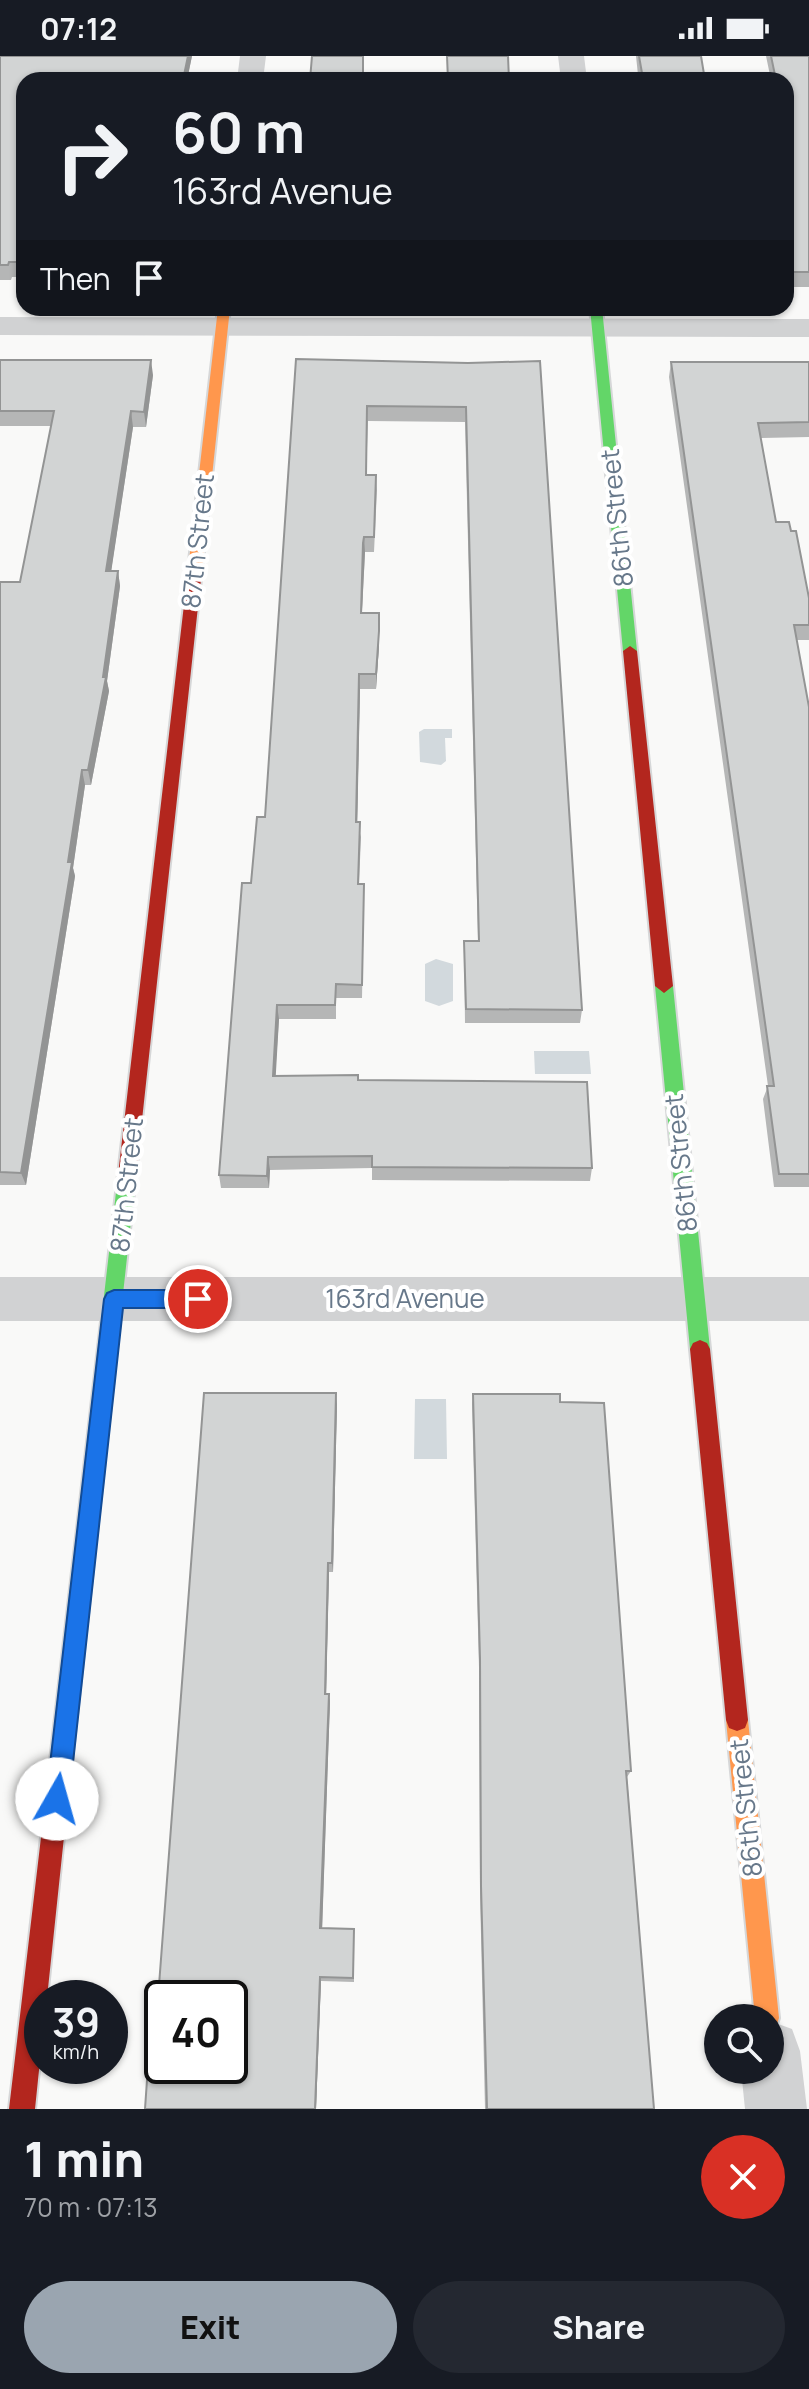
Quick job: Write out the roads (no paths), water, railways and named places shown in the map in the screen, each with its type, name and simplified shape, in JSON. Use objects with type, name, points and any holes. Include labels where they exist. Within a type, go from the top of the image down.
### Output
[{"type":"street","points":[[0,326],[223,318],[597,318],[809,328]]},
{"type":"street","name":"87th Street","points":[[22,2109],[223,318]]},
{"type":"street","name":"86th Street","points":[[597,318],[766,2004]]},
{"type":"street","name":"163rd Avenue","points":[[0,1299],[809,1299]]},
{"type":"street","points":[[773,2084],[776,2109]]}]
